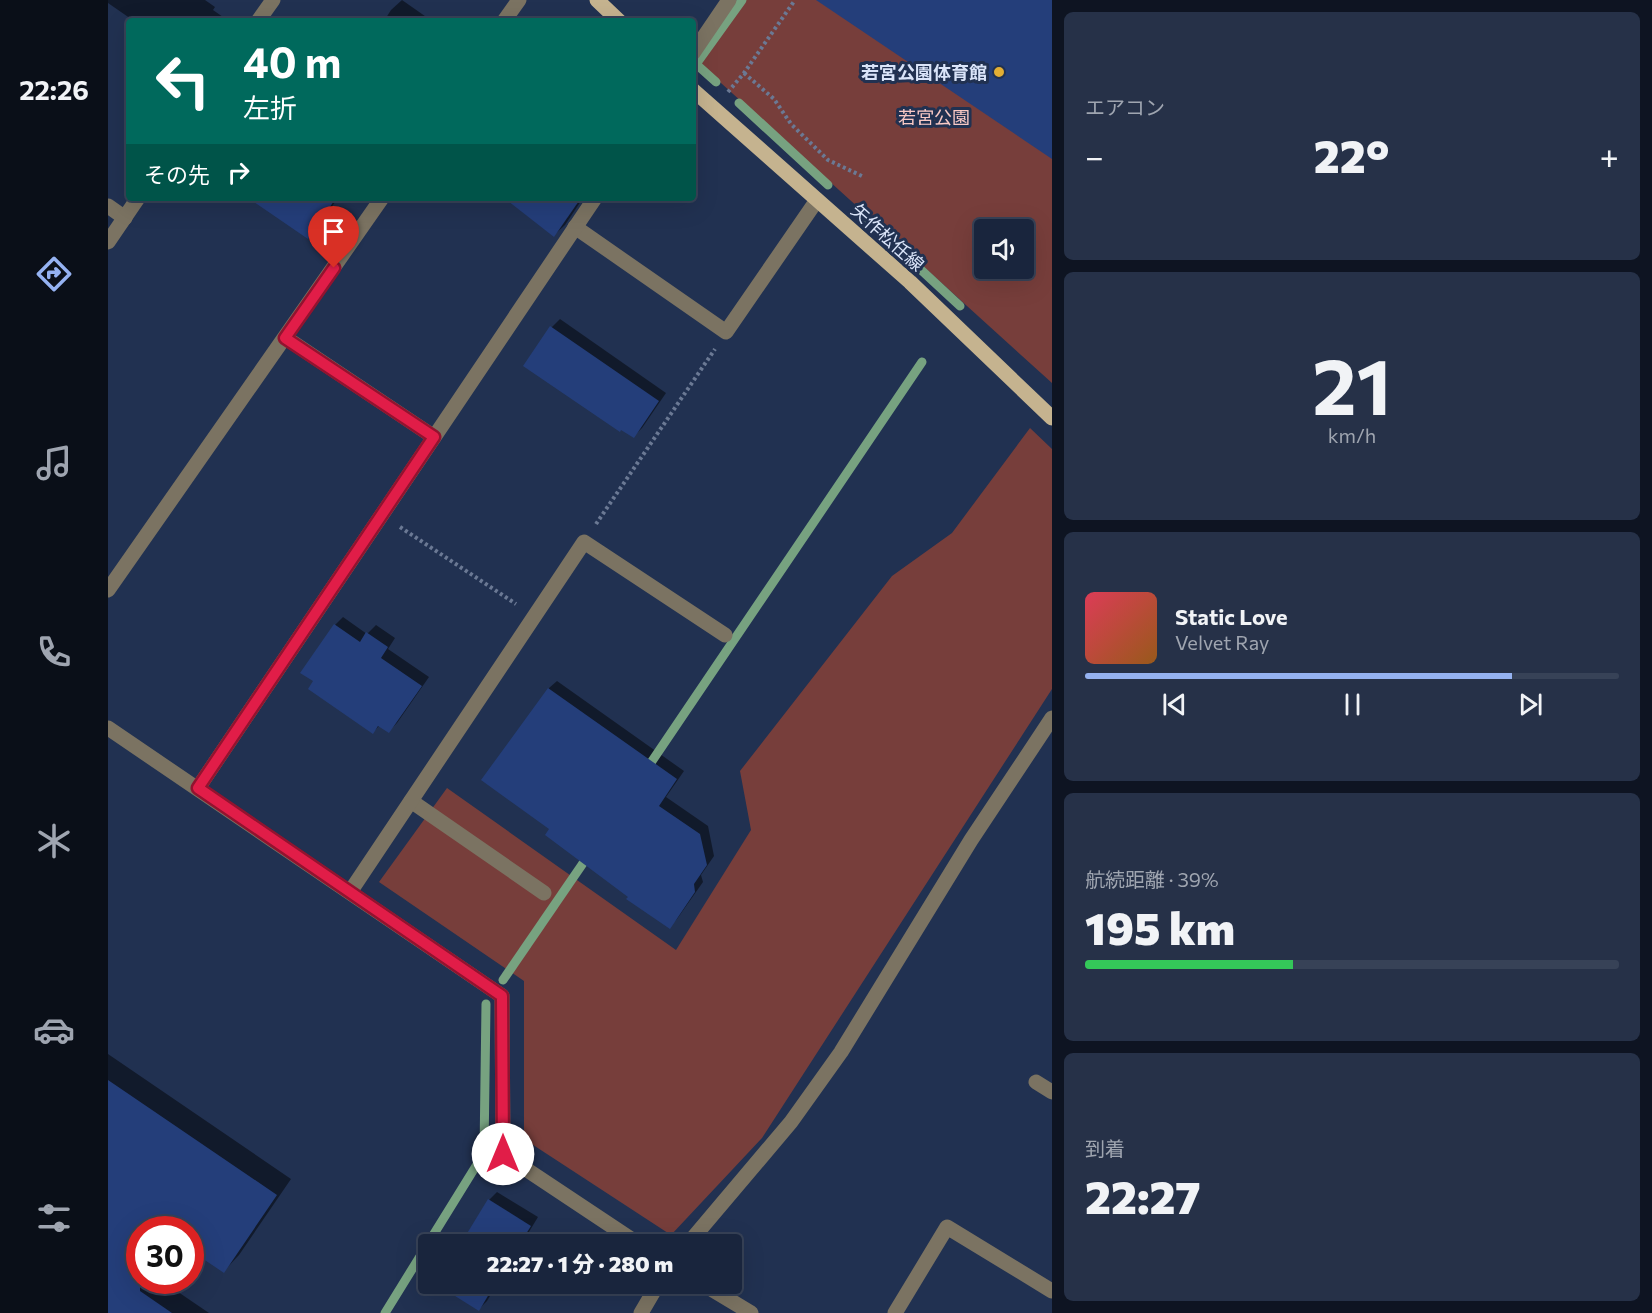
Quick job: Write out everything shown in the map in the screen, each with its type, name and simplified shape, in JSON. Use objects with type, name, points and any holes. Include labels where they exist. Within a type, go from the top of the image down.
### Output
[{"type":"main road","points":[[597,0],[616,18]]},
{"type":"main road","name":"矢作松任線","points":[[696,93],[910,282],[1052,418]]},
{"type":"street","points":[[260,18],[273,0]]},
{"type":"street","points":[[506,18],[519,0]]},
{"type":"street","points":[[696,48],[729,0]]},
{"type":"street","points":[[575,227],[726,332],[817,200]]},
{"type":"street","points":[[108,242],[136,201]]},
{"type":"street","points":[[108,590],[380,201]]},
{"type":"street","points":[[198,788],[593,201]]},
{"type":"street","points":[[108,206],[125,218]]},
{"type":"street","points":[[285,338],[434,437]]},
{"type":"street","points":[[350,892],[584,542],[725,636]]},
{"type":"street","points":[[696,1234],[791,1122],[842,1052],[970,840],[1052,718]]},
{"type":"street","points":[[108,728],[502,996],[503,1154],[623,1234]]},
{"type":"street","points":[[411,801],[544,893]]},
{"type":"street","points":[[1036,1082],[1052,1092]]},
{"type":"street","points":[[895,1313],[948,1227],[1052,1291]]},
{"type":"street","points":[[641,1313],[652,1294]]},
{"type":"street","points":[[720,1294],[751,1313]]},
{"type":"path","points":[[714,109],[744,73],[795,0]]},
{"type":"path","points":[[744,73],[774,99],[791,124],[828,160],[864,177]]},
{"type":"path","points":[[584,542],[726,332]]},
{"type":"path","points":[[381,515],[534,616]]},
{"type":"green space","name":"若宮公園","points":[[745,0],[1052,0],[1052,383],[700,64]]},
{"type":"green space","points":[[1030,428],[1052,449],[1052,689],[762,1138],[669,1234],[524,1139],[524,981],[379,882],[447,788],[676,950],[751,830],[740,771],[892,576],[952,533]]},
{"type":"building","name":"若宮公園体育館","points":[[816,0],[1052,0],[1052,159]]},
{"type":"building","points":[[252,201],[334,201],[308,239]]},
{"type":"building","points":[[508,201],[579,201],[554,237]]},
{"type":"building","points":[[550,326],[659,401],[634,438],[621,430],[620,432],[523,366]]},
{"type":"building","points":[[334,624],[360,642],[366,632],[388,647],[381,658],[422,686],[389,733],[378,726],[373,734],[308,689],[313,681],[300,673]]},
{"type":"building","points":[[548,688],[677,779],[659,806],[700,834],[707,865],[694,884],[695,892],[670,929],[626,899],[628,897],[545,835],[549,829],[481,780]]},
{"type":"building","points":[[108,1080],[277,1195],[224,1273],[204,1259],[204,1216],[126,1216],[126,1294],[144,1294],[172,1313],[108,1313]]},
{"type":"building","points":[[488,1199],[531,1226],[526,1234],[467,1234]]},
{"type":"building","points":[[452,1294],[489,1294],[479,1311]]},
{"type":"waterway","points":[[716,82],[696,64],[742,0]]},
{"type":"waterway","points":[[739,103],[828,185]]},
{"type":"waterway","points":[[865,218],[960,306]]},
{"type":"waterway","points":[[646,770],[922,362]]},
{"type":"waterway","points":[[503,980],[590,853]]},
{"type":"waterway","points":[[385,1313],[484,1153],[486,1004]]},
{"type":"place","name":"若宮公園体育館","points":[[999,72]]},
{"type":"route","points":[[334,268],[285,338],[434,437],[198,788],[502,996],[503,1154]]}]
